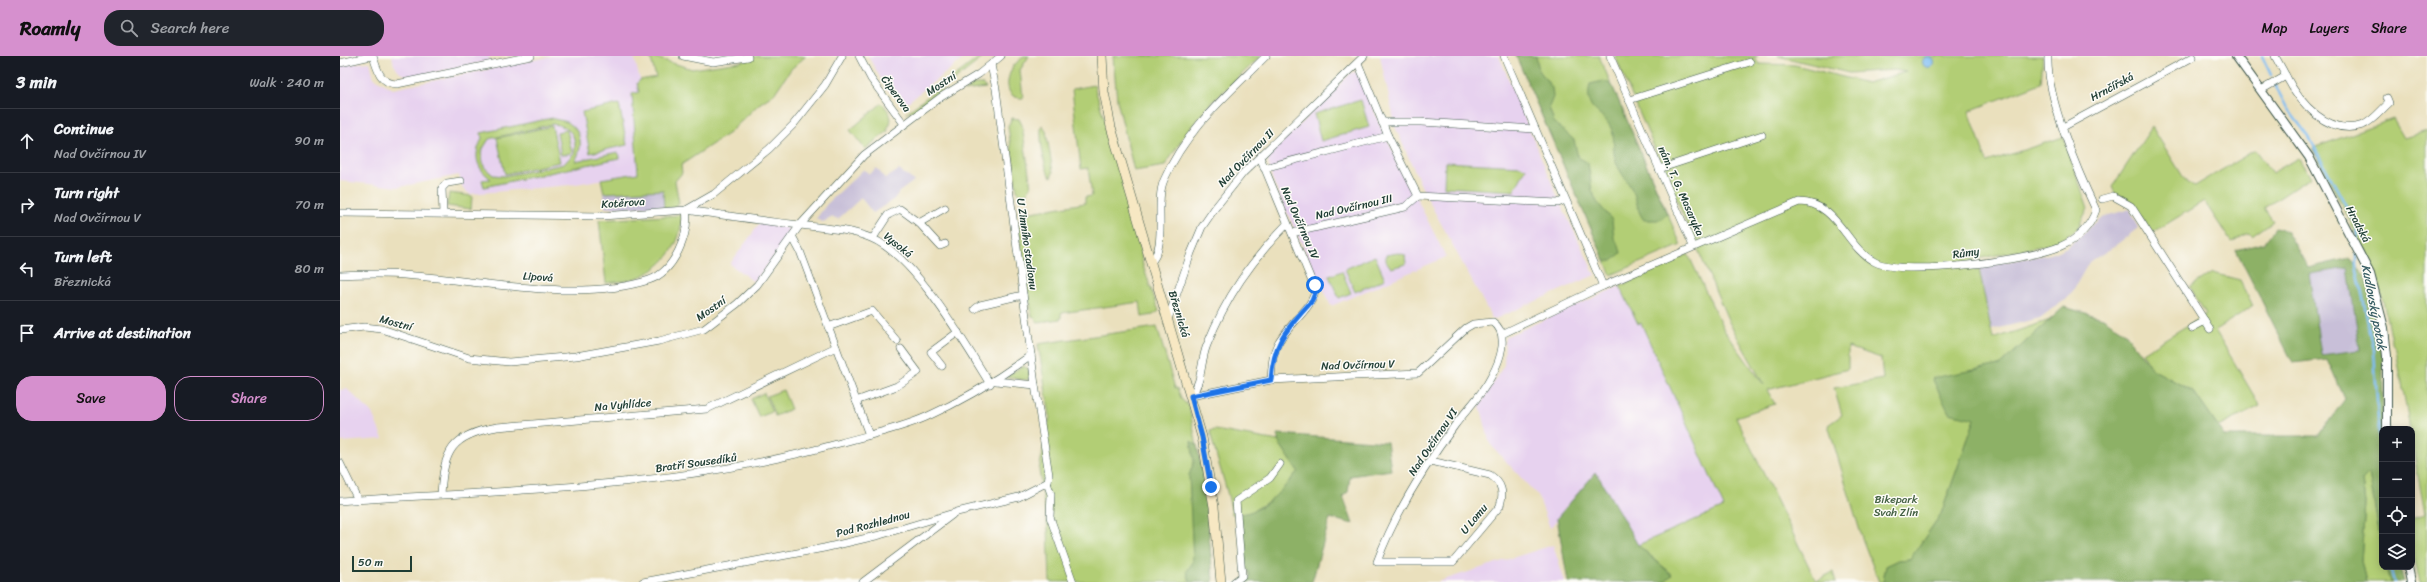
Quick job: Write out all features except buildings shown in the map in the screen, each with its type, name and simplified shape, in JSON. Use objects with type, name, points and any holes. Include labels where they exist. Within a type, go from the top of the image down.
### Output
[{"type":"main road","name":"Březnická","points":[[1102,56],[1104,92],[1109,120],[1202,437],[1211,487],[1221,582]]},
{"type":"street","points":[[340,63],[372,56],[379,75],[386,81],[397,84],[531,56]]},
{"type":"street","points":[[683,56],[712,62],[748,57]]},
{"type":"street","name":"Kotěrova","points":[[340,213],[602,216],[686,210],[714,194],[769,149],[793,125],[825,85],[842,56]]},
{"type":"street","name":"Čiperova","points":[[859,56],[871,79],[904,124]]},
{"type":"street","name":"Mostní","points":[[340,330],[364,327],[382,328],[469,358],[509,362],[576,356],[658,341],[692,333],[714,322],[757,286],[800,225],[855,164],[904,124],[1002,56]]},
{"type":"street","points":[[1151,262],[1156,256],[1159,244],[1160,194],[1168,172],[1208,113],[1266,56]]},
{"type":"street","name":"Nad Ovčírnou II","points":[[1168,319],[1202,227],[1229,190],[1260,157],[1364,56]]},
{"type":"street","points":[[1504,56],[1603,286]]},
{"type":"street","name":"nám. T. G. Masaryka","points":[[1502,334],[1603,286],[1693,246],[1610,56]]},
{"type":"street","points":[[2048,59],[2054,56]]},
{"type":"street","name":"Hrnčířská","points":[[2064,127],[2193,56]]},
{"type":"street","name":"Hradská","points":[[2236,56],[2309,157],[2354,240],[2370,274],[2384,328],[2387,356],[2387,426]]},
{"type":"street","points":[[2275,56],[2307,108],[2333,124],[2350,126],[2363,125],[2389,103],[2387,98]]},
{"type":"street","name":"Růmy","points":[[1693,246],[1799,202],[1812,204],[1830,215],[1844,228],[1862,253],[1876,263],[1891,266],[1914,269],[1942,268],[2054,249],[2084,230],[2092,221],[2096,210],[2050,88],[2048,59]]},
{"type":"street","points":[[1630,100],[1750,62]]},
{"type":"street","points":[[1358,63],[1388,136],[1418,196],[1558,203],[1565,200]]},
{"type":"street","name":"U Zimního stadionu","points":[[991,65],[996,89],[1031,355],[1044,426],[1049,475],[1047,484]]},
{"type":"street","points":[[2261,90],[2286,76]]},
{"type":"street","points":[[1382,122],[1421,122],[1535,129]]},
{"type":"street","points":[[1659,169],[1762,135]]},
{"type":"street","points":[[1264,168],[1388,136]]},
{"type":"street","name":"Nad Ovčírnou IV","points":[[1260,157],[1287,224],[1315,285],[1315,293],[1312,301],[1278,342],[1273,356],[1271,380]]},
{"type":"street","points":[[442,214],[442,188],[447,183],[461,181]]},
{"type":"street","name":"Nad Ovčírnou III","points":[[1292,233],[1405,207],[1418,196]]},
{"type":"street","points":[[2102,199],[2113,196],[2131,206],[2210,328]]},
{"type":"street","points":[[920,223],[946,208]]},
{"type":"street","name":"Vysoká","points":[[686,210],[836,229],[873,238],[900,258],[919,278],[993,383]]},
{"type":"street","name":"Lipová","points":[[340,275],[404,275],[552,290],[588,289],[649,280],[658,276],[678,252],[687,225],[686,210]]},
{"type":"street","points":[[873,238],[888,215],[900,210],[920,223],[940,246],[945,244]]},
{"type":"street","points":[[1191,396],[1199,384],[1203,358],[1209,340],[1239,282],[1260,252],[1287,224]]},
{"type":"street","points":[[792,236],[800,250],[869,435]]},
{"type":"street","points":[[975,309],[980,306],[1023,295]]},
{"type":"street","points":[[828,328],[872,311],[897,341]]},
{"type":"street","points":[[2192,328],[2205,321]]},
{"type":"street","name":"Nad Ovčírnou V","points":[[1191,396],[1271,380],[1414,374],[1422,371],[1466,328],[1473,324],[1493,322],[1498,326],[1502,334]]},
{"type":"street","points":[[942,366],[931,352],[958,332]]},
{"type":"street","name":"Nad Ovčírnou VI","points":[[1377,562],[1386,537],[1400,511],[1431,461],[1492,376],[1499,359],[1502,334]]},
{"type":"street","name":"Na Vyhlídce","points":[[442,494],[445,461],[455,445],[474,432],[496,428],[707,409],[836,347]]},
{"type":"street","points":[[856,401],[897,386],[918,372],[901,349]]},
{"type":"street","name":"Bratří Sousedíků","points":[[340,501],[678,478],[771,461],[869,435],[924,418],[993,383],[1031,355]]},
{"type":"street","points":[[993,383],[1036,384]]},
{"type":"street","name":"U Lomu","points":[[1377,562],[1453,562],[1500,506],[1503,494],[1498,480],[1490,475],[1431,461]]},
{"type":"street","points":[[340,463],[358,500]]},
{"type":"street","points":[[1234,582],[1242,576],[1236,501],[1270,478],[1280,464]]},
{"type":"street","points":[[1047,484],[1051,494],[1050,517],[1073,582]]},
{"type":"street","name":"Pod Rozhlednou","points":[[643,582],[824,548],[880,535],[957,512],[1019,497],[1047,484]]},
{"type":"street","points":[[863,582],[957,512]]},
{"type":"street","points":[[2409,570],[2412,582]]},
{"type":"shaded area","points":[[392,56],[489,56],[490,61],[411,77],[400,73],[394,65]]},
{"type":"shaded area","points":[[553,56],[634,56],[640,80],[637,83],[639,93],[632,95],[639,173],[570,185],[470,194],[463,189],[459,175],[399,187],[340,181],[340,65],[370,62],[374,78],[393,89]]},
{"type":"shaded area","points":[[868,56],[967,56],[904,105],[886,88]]},
{"type":"shaded area","points":[[1380,56],[1499,56],[1558,198],[1595,275],[1493,320],[1424,192],[1396,129]]},
{"type":"shaded area","points":[[1356,72],[1359,75],[1380,125],[1446,257],[1331,306],[1281,200],[1272,178],[1267,157],[1351,73]]},
{"type":"shaded area","points":[[877,168],[885,179],[899,170],[914,181],[899,192],[894,199],[873,213],[861,198],[838,219],[833,217],[823,222],[816,219],[827,204],[864,169],[869,174]]},
{"type":"shaded area","points":[[664,190],[664,207],[605,208],[604,193],[608,191]]},
{"type":"shaded area","points":[[2130,209],[2138,228],[2112,248],[2089,262],[2071,294],[2040,318],[1991,330],[1979,266],[2051,254],[2067,247],[2102,217]]},
{"type":"shaded area","points":[[760,223],[789,228],[789,233],[787,240],[754,282],[730,264]]},
{"type":"shaded area","points":[[2348,268],[2361,350],[2321,356],[2309,274]]},
{"type":"shaded area","points":[[1620,286],[1641,322],[1724,507],[1638,545],[1596,472],[1550,528],[1538,496],[1490,444],[1480,405],[1504,365],[1505,337]]},
{"type":"shaded area","points":[[347,389],[372,413],[383,439],[340,442],[340,390]]},
{"type":"shaded area","points":[[1553,545],[1565,582],[1437,582]]},
{"type":"green space","points":[[650,56],[692,69],[740,62],[757,56],[806,56],[791,69],[774,94],[759,104],[729,133],[681,165],[682,173],[675,181],[679,203],[673,208],[664,208],[663,190],[604,193],[601,179],[638,173],[632,94],[639,92],[637,83],[640,80],[656,77]]},
{"type":"green space","points":[[981,56],[985,56],[915,111],[906,113]]},
{"type":"green space","points":[[1024,56],[1029,56],[1020,70],[1023,98],[1012,95],[1009,91],[1008,81],[1014,65]]},
{"type":"green space","points":[[1113,56],[1261,56],[1208,106],[1185,135],[1165,166],[1134,171],[1117,100]]},
{"type":"green space","points":[[1516,56],[1599,56],[1681,245],[1611,275]]},
{"type":"green space","points":[[1516,56],[1536,56],[1539,70],[1552,88],[1553,97],[1549,107],[1554,122],[1574,140],[1578,157],[1588,163],[1592,191],[1597,202],[1612,220],[1614,238],[1619,245],[1621,253],[1612,261],[1605,261]]},
{"type":"green space","name":"Bikepark Svah Zlín","points":[[1615,56],[1758,56],[1754,57],[1759,64],[1795,65],[1867,83],[1906,72],[1894,70],[1849,73],[1778,56],[2043,56],[2041,83],[1969,111],[1987,162],[2063,137],[2088,208],[2077,229],[2056,243],[1972,260],[1975,271],[1979,269],[1993,339],[2050,320],[2000,365],[1975,419],[1941,514],[1910,559],[1899,560],[1886,566],[1883,582],[1879,582],[1863,541],[1828,425],[1842,415],[1834,388],[1883,379],[1881,358],[1848,347],[1848,369],[1767,390],[1775,404],[1736,417],[1816,581],[1833,572],[1836,582],[1664,582],[1672,574],[1638,545],[1724,507],[1641,323],[1638,324],[1620,286],[1688,254],[1724,330],[1764,385],[1729,322]]},
{"type":"green space","points":[[1604,81],[1612,85],[1667,214],[1660,220],[1644,220],[1641,215],[1629,184],[1615,159],[1612,130],[1606,120],[1591,105],[1589,100],[1590,84]]},
{"type":"green space","points":[[975,84],[982,84],[986,88],[964,91]]},
{"type":"green space","points":[[1094,85],[1137,228],[1143,266],[1159,311],[1153,315],[1142,317],[1140,302],[1061,313],[1061,319],[1038,322],[1032,316],[1019,233],[1020,219],[1026,213],[1085,203],[1085,197],[1092,196],[1088,168],[1081,169],[1072,89]]},
{"type":"green space","points":[[1361,100],[1369,127],[1321,141],[1314,114]]},
{"type":"green space","points":[[882,103],[887,109],[891,118],[891,122],[887,129],[888,131],[865,149],[850,130]]},
{"type":"green space","points":[[619,104],[627,145],[590,153],[582,112]]},
{"type":"green space","points":[[552,118],[567,122],[579,135],[580,145],[578,156],[575,161],[618,152],[619,158],[484,187],[482,180],[491,179],[479,166],[477,156],[482,139],[481,133]],"holes":[[[553,124],[559,125],[571,133],[575,142],[574,153],[564,164],[504,176],[493,175],[484,167],[481,152],[489,139]]]},
{"type":"green space","points":[[1012,118],[1019,119],[1022,125],[1031,187],[1026,194],[1020,194],[1017,191],[1008,126]]},
{"type":"green space","points":[[2393,119],[2404,138],[2427,131],[2427,582],[2420,582],[2415,562],[2415,517],[2425,514],[2415,459],[2415,426],[2409,426],[2396,350],[2391,341],[2382,295],[2371,263],[2313,148]]},
{"type":"green space","points":[[552,126],[560,162],[505,174],[497,138]]},
{"type":"green space","points":[[1042,126],[1046,131],[1053,172],[1051,177],[1046,169],[1043,153],[1041,136]]},
{"type":"green space","points":[[2152,127],[2187,183],[2195,186],[2255,150],[2272,173],[2298,158],[2311,177],[2264,208],[2273,221],[2252,236],[2249,233],[2231,242],[2204,201],[2152,233],[2132,201],[2115,193],[2112,187]]},
{"type":"green space","points":[[567,130],[572,153],[561,155],[557,132]]},
{"type":"green space","points":[[1445,162],[1521,166],[1526,169],[1514,191],[1444,187]]},
{"type":"green space","points":[[449,193],[472,196],[471,209],[447,206]]},
{"type":"green space","points":[[681,215],[679,236],[675,245],[662,262],[646,274],[636,278],[606,283],[599,220]]},
{"type":"green space","points":[[2275,228],[2287,231],[2308,268],[2350,258],[2365,275],[2376,312],[2383,357],[2383,426],[2379,426],[2379,531],[2369,473],[2362,480],[2365,503],[2361,561],[2366,582],[1883,582],[1886,566],[1899,560],[1910,559],[1941,514],[1975,419],[1949,413],[1932,378],[2000,365],[2064,307],[2103,318],[2124,332],[2152,369],[2194,392],[2224,436],[2318,436],[2345,399],[2327,359],[2293,363],[2236,250],[2264,243]],"holes":[[[2348,268],[2360,350],[2321,355],[2309,274]]]},
{"type":"green space","points":[[1398,253],[1405,255],[1406,264],[1391,268],[1386,261],[1386,255]]},
{"type":"green space","points":[[1375,256],[1385,279],[1355,292],[1345,269]]},
{"type":"green space","points":[[1342,271],[1351,293],[1339,298],[1329,276]]},
{"type":"green space","points":[[2212,273],[2240,280],[2253,306],[2215,330],[2260,406],[2218,427],[2194,392],[2152,369],[2142,353],[2206,314],[2190,287]]},
{"type":"green space","points":[[1157,327],[1175,388],[1177,388],[1182,400],[1189,406],[1205,488],[1213,582],[1050,582],[1048,530],[1039,470],[1050,416],[1038,344]]},
{"type":"green space","points":[[1023,366],[1029,369],[1029,379],[1024,380],[1007,377],[1008,375]]},
{"type":"green space","points":[[783,390],[791,409],[775,416],[767,396]]},
{"type":"green space","points":[[764,393],[772,412],[759,417],[751,399]]},
{"type":"green space","points":[[1215,430],[1278,441],[1298,471],[1277,496],[1248,514],[1232,514],[1210,431]]},
{"type":"green space","points":[[1278,434],[1387,442],[1391,470],[1350,476],[1348,492],[1343,496],[1353,524],[1330,518],[1312,582],[1240,582],[1250,578],[1249,572],[1245,567],[1239,514],[1248,513],[1264,505],[1286,485],[1298,471],[1278,441]]},
{"type":"green space","points":[[1191,441],[1197,445],[1205,488],[1213,582],[1190,582],[1187,571],[1193,562],[1189,475],[1194,462]]},
{"type":"green space","points":[[1596,472],[1638,545],[1672,575],[1664,582],[1568,582],[1557,518]]},
{"type":"green space","points":[[2369,473],[2379,531],[2379,570],[2387,570],[2390,582],[2366,582],[2361,561],[2365,503],[2362,480]]},
{"type":"green space","points":[[2387,570],[2401,570],[2404,582],[2390,582]]},
{"type":"water","points":[[1928,56],[1932,58],[1934,62],[1932,66],[1928,68],[1924,66],[1922,62],[1924,58]]},
{"type":"waterway","name":"Kudlovský potok","points":[[2262,56],[2271,75]]},
{"type":"waterway","name":"Kudlovský potok","points":[[2274,83],[2287,108],[2309,137],[2358,228],[2357,243]]},
{"type":"waterway","name":"Kudlovský potok","points":[[2356,254],[2356,265],[2374,350],[2381,462]]},
{"type":"waterway","name":"Kudlovský potok","points":[[2391,570],[2394,582]]},
{"type":"route","points":[[1211,487],[1202,437],[1191,396],[1271,380],[1272,361],[1278,342],[1312,301],[1316,289],[1315,285]]}]
